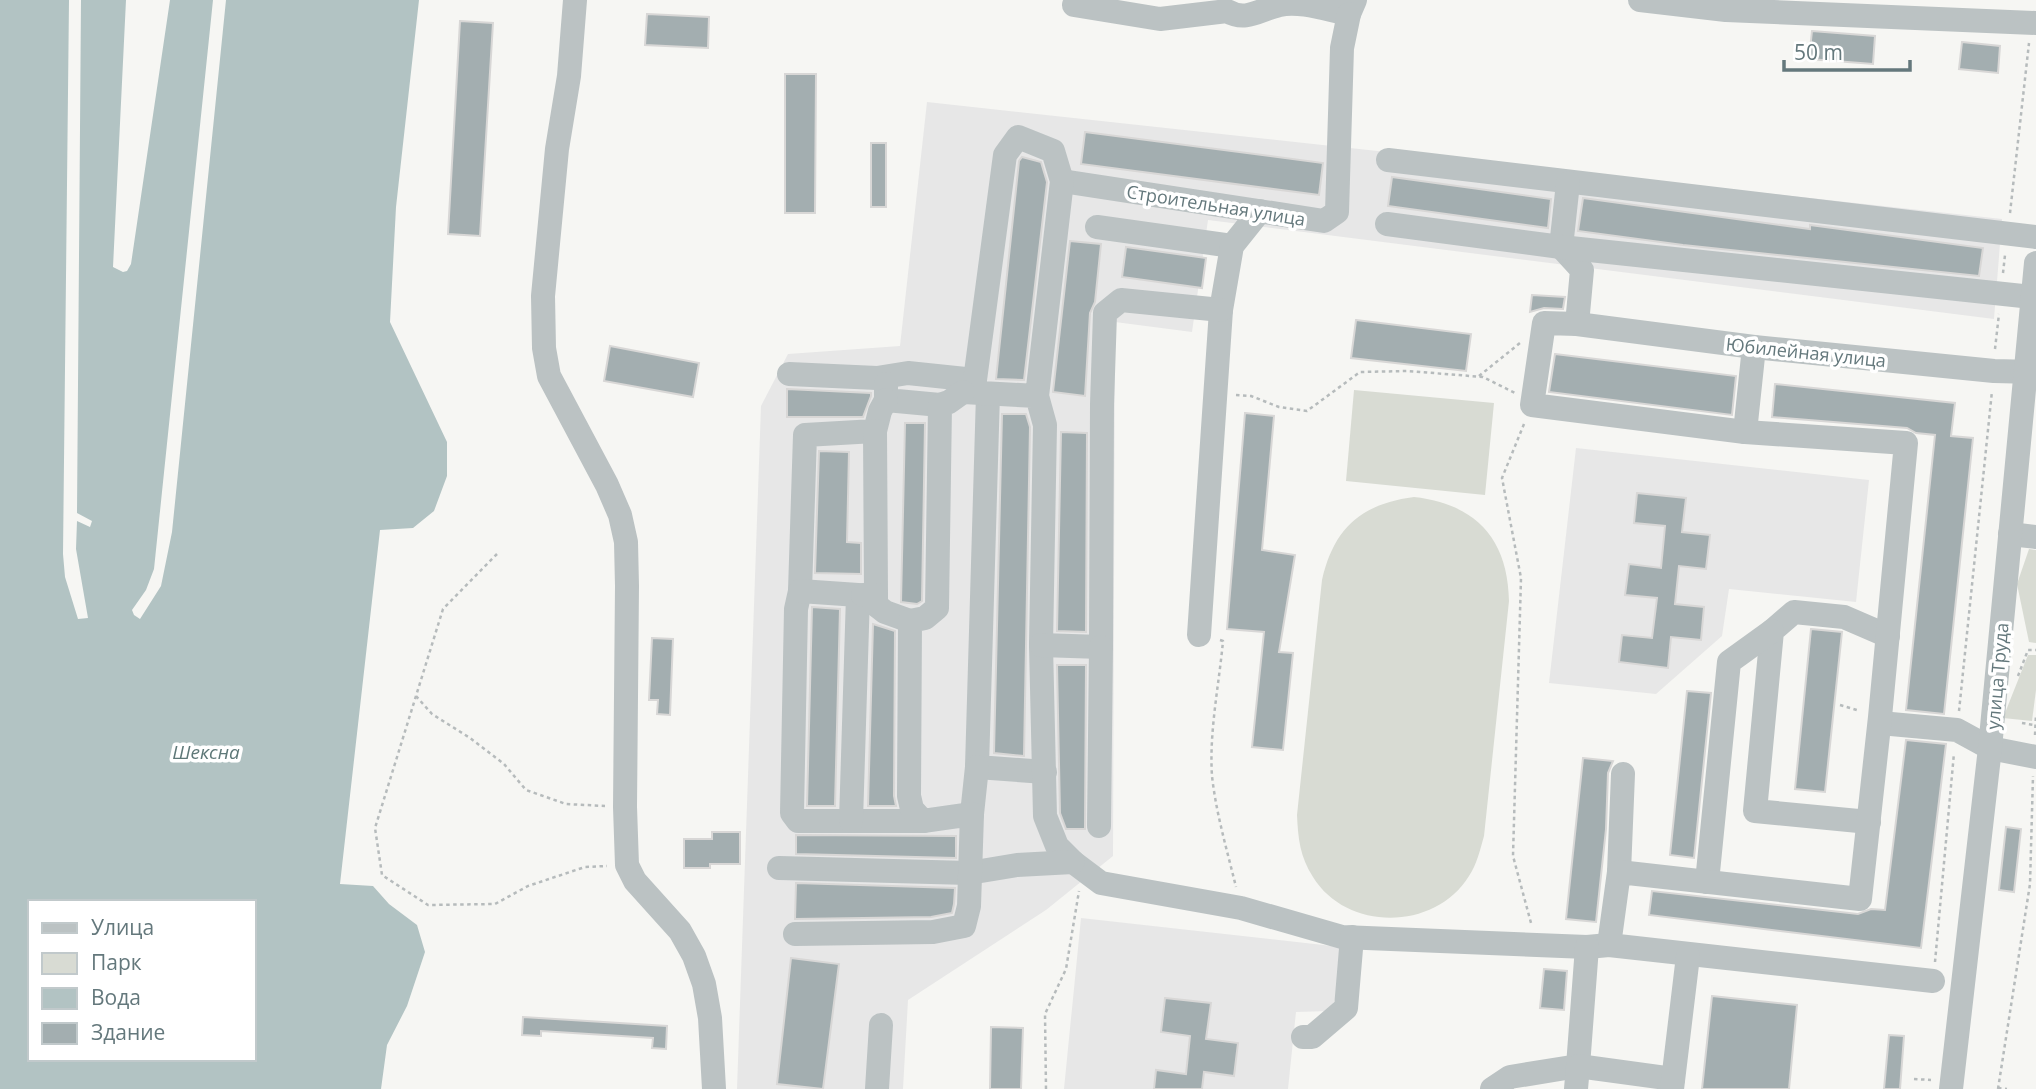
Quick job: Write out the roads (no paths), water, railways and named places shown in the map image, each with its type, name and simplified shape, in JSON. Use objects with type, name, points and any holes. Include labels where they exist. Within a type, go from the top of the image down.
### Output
[{"type":"street","points":[[575,0],[569,76],[557,149],[543,296],[544,348],[549,376],[620,515],[626,542],[627,866],[635,881],[680,931],[694,957],[704,984],[710,1018],[714,1089]]},
{"type":"street","points":[[1640,0],[1933,10],[2036,23]]},
{"type":"street","points":[[1074,5],[1160,19],[1221,6],[1236,16],[1248,16],[1280,5],[1303,3],[1352,7]]},
{"type":"street","name":"Строительная улица","points":[[1062,181],[1324,221],[1337,212],[1342,48],[1352,7]]},
{"type":"street","points":[[795,934],[933,932],[964,926],[969,906],[972,814],[977,767],[976,388],[1005,155],[1018,137],[1053,151],[1062,181],[1037,396],[1045,425],[1041,645],[1045,816],[1057,846],[1078,867],[1101,883],[1241,908],[1342,937],[1598,946],[1933,981]]},
{"type":"street","points":[[1388,160],[2036,237]]},
{"type":"street","points":[[1568,183],[1561,247],[1582,270],[1577,324]]},
{"type":"street","points":[[1199,635],[1221,310],[1232,246],[1260,211]]},
{"type":"street","points":[[1387,225],[1561,247],[2032,297]]},
{"type":"street","points":[[1097,227],[1232,246]]},
{"type":"street","name":"улица Труда","points":[[1944,1085],[1990,748],[2010,534],[2031,372],[2032,297],[2036,263]]},
{"type":"street","points":[[1099,826],[1105,313],[1121,300],[1221,310]]},
{"type":"street","name":"Юбилейная улица","points":[[1745,432],[1532,405],[1544,323],[1577,324],[1754,347],[1994,372],[2031,372]]},
{"type":"street","points":[[1619,872],[1860,899],[1880,723],[1906,443],[1745,432],[1754,347]]},
{"type":"street","points":[[851,821],[875,431],[886,388],[908,373],[976,388],[1037,396]]},
{"type":"street","points":[[789,374],[886,388],[940,405],[976,388]]},
{"type":"street","points":[[800,591],[867,595],[885,612],[911,621],[925,618],[937,608],[940,405]]},
{"type":"street","points":[[875,431],[805,435],[800,591],[796,609],[792,813],[798,821],[923,821],[972,814]]},
{"type":"street","points":[[2010,534],[2036,537]]},
{"type":"street","points":[[1707,882],[1729,663],[1794,612],[1844,617],[1888,636]]},
{"type":"street","points":[[911,621],[909,796],[912,809],[923,821]]},
{"type":"street","points":[[1772,631],[1755,811],[1869,822]]},
{"type":"street","points":[[1041,645],[1101,647]]},
{"type":"street","points":[[1880,723],[1957,730],[1990,748],[2036,757]]},
{"type":"street","points":[[977,767],[1045,772]]},
{"type":"street","points":[[1577,1078],[1598,946],[1619,872],[1623,774]]},
{"type":"street","points":[[779,868],[970,873],[1017,865],[1078,867]]},
{"type":"street","points":[[1303,1037],[1312,1037],[1346,1008],[1352,937]]},
{"type":"street","points":[[1492,1089],[1510,1077],[1672,1084],[1688,956]]},
{"type":"street","points":[[877,1089],[881,1025]]},
{"type":"water","name":"Шексна","points":[[0,0],[69,0],[63,554],[65,577],[78,619],[88,618],[76,549],[77,521],[90,527],[92,521],[77,513],[81,0],[126,0],[113,267],[123,272],[127,271],[131,264],[170,0],[213,0],[154,569],[146,590],[132,610],[140,619],[161,586],[172,532],[226,0],[419,0],[396,207],[390,322],[447,442],[447,476],[434,511],[413,528],[380,530],[340,884],[373,886],[389,904],[417,925],[425,952],[407,1006],[387,1045],[381,1089],[0,1089]]}]
